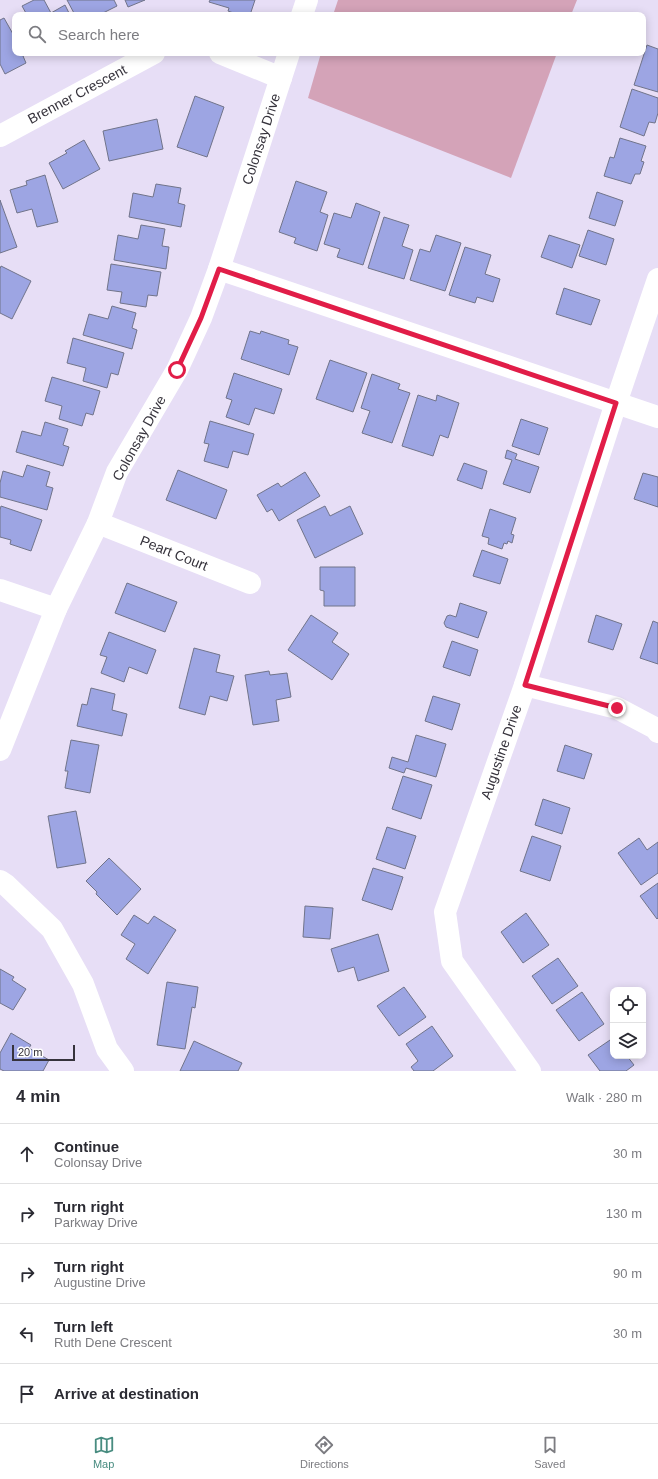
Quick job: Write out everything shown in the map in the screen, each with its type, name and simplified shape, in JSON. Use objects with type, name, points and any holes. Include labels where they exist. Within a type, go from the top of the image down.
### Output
[{"type":"street","points":[[303,12],[307,0]]},
{"type":"street","name":"Brenner Crescent","points":[[0,136],[148,56]]},
{"type":"street","points":[[227,56],[281,78]]},
{"type":"street","name":"Colonsay Drive","points":[[0,750],[56,609],[98,523],[117,472],[177,370],[201,318],[219,269],[288,56]]},
{"type":"street","points":[[219,269],[658,417]]},
{"type":"street","name":"Augustine Drive","points":[[530,1071],[452,961],[445,912],[525,685],[616,403],[658,279]]},
{"type":"street","name":"Peart Court","points":[[98,523],[250,583]]},
{"type":"street","points":[[0,590],[56,609]]},
{"type":"street","points":[[525,685],[617,708],[655,728],[658,732]]},
{"type":"street","points":[[0,881],[52,929],[83,984],[106,1049],[123,1071]]},
{"type":"shaded area","points":[[338,0],[577,0],[572,12],[334,12]]},
{"type":"shaded area","points":[[320,56],[556,56],[511,178],[308,98]]},
{"type":"building","points":[[34,0],[44,0],[50,12],[25,12],[22,6]]},
{"type":"building","points":[[67,0],[114,0],[117,6],[105,12],[73,12]]},
{"type":"building","points":[[125,0],[145,0],[128,7]]},
{"type":"building","points":[[210,0],[255,0],[251,12],[231,12],[228,11],[229,8],[209,2]]},
{"type":"building","points":[[65,5],[68,12],[53,12]]},
{"type":"building","points":[[4,18],[12,32],[12,56],[23,56],[26,63],[5,74],[0,64],[0,20]]},
{"type":"building","points":[[647,45],[658,49],[658,92],[634,85],[643,56],[646,56]]},
{"type":"building","points":[[632,89],[658,98],[658,113],[655,123],[649,122],[644,136],[620,127]]},
{"type":"building","points":[[195,96],[224,107],[207,157],[177,147]]},
{"type":"building","points":[[157,119],[163,149],[109,161],[103,131]]},
{"type":"building","points":[[620,138],[646,146],[641,161],[644,162],[640,174],[635,174],[631,184],[604,176],[610,157],[614,158]]},
{"type":"building","points":[[84,140],[100,169],[63,189],[49,163],[67,153],[65,151]]},
{"type":"building","points":[[45,175],[58,222],[37,227],[32,209],[17,213],[10,190],[27,185],[26,181]]},
{"type":"building","points":[[296,181],[327,192],[320,212],[328,215],[317,251],[294,243],[296,238],[279,232]]},
{"type":"building","points":[[156,184],[181,188],[178,203],[185,205],[181,227],[129,217],[133,193],[153,197]]},
{"type":"building","points":[[597,192],[623,201],[615,226],[589,218]]},
{"type":"building","points":[[0,200],[17,247],[0,253]]},
{"type":"building","points":[[356,203],[380,212],[363,265],[337,257],[340,249],[324,244],[334,213],[351,218]]},
{"type":"building","points":[[384,217],[409,225],[402,246],[413,250],[404,279],[368,268]]},
{"type":"building","points":[[141,225],[165,229],[162,246],[169,247],[166,269],[114,260],[118,235],[138,239]]},
{"type":"building","points":[[588,230],[614,239],[606,265],[579,256]]},
{"type":"building","points":[[436,235],[461,243],[445,291],[410,280],[420,249],[430,252]]},
{"type":"building","points":[[549,235],[580,245],[572,268],[541,257]]},
{"type":"building","points":[[465,247],[491,255],[485,274],[500,279],[493,302],[477,297],[475,303],[449,295]]},
{"type":"building","points":[[111,264],[161,272],[157,296],[148,295],[146,307],[120,303],[122,292],[107,290]]},
{"type":"building","points":[[1,266],[31,281],[12,319],[0,313]]},
{"type":"building","points":[[564,288],[600,300],[591,325],[556,314]]},
{"type":"building","points":[[112,306],[136,313],[132,328],[137,330],[132,349],[83,335],[89,314],[108,319]]},
{"type":"building","points":[[250,331],[260,334],[261,331],[289,340],[288,344],[298,347],[289,375],[241,359]]},
{"type":"building","points":[[73,338],[124,353],[118,375],[111,373],[107,388],[83,381],[86,368],[67,363]]},
{"type":"building","points":[[330,360],[367,373],[353,412],[316,399]]},
{"type":"building","points":[[234,373],[282,389],[274,414],[255,408],[249,425],[226,417],[232,400],[226,398]]},
{"type":"building","points":[[372,374],[400,384],[398,389],[410,393],[392,443],[362,433],[370,411],[361,408]]},
{"type":"building","points":[[52,377],[100,391],[93,415],[86,413],[82,426],[59,419],[62,406],[45,401]]},
{"type":"building","points":[[418,395],[436,401],[437,395],[459,403],[448,438],[440,435],[433,456],[402,446]]},
{"type":"building","points":[[521,419],[548,428],[539,455],[512,446]]},
{"type":"building","points":[[210,421],[254,434],[248,455],[233,451],[228,468],[204,461],[209,444],[204,443]]},
{"type":"building","points":[[45,422],[68,429],[63,445],[69,447],[63,466],[16,452],[22,431],[41,436]]},
{"type":"building","points":[[507,450],[517,454],[515,459],[539,467],[530,493],[503,484],[512,460],[505,458]]},
{"type":"building","points":[[464,463],[487,471],[482,489],[457,480]]},
{"type":"building","points":[[27,465],[50,472],[46,486],[53,488],[47,510],[0,497],[0,483],[3,471],[23,477]]},
{"type":"building","points":[[178,470],[227,490],[216,519],[166,500]]},
{"type":"building","points":[[305,472],[320,496],[279,521],[272,509],[267,512],[257,495],[278,483],[281,487]]},
{"type":"building","points":[[643,473],[658,477],[658,507],[634,499]]},
{"type":"building","points":[[1,506],[42,520],[31,551],[10,544],[11,540],[0,537]]},
{"type":"building","points":[[325,506],[330,516],[350,506],[363,534],[315,558],[297,520]]},
{"type":"building","points":[[490,509],[516,518],[511,534],[514,535],[512,543],[508,541],[507,544],[504,543],[502,549],[488,544],[489,538],[482,536]]},
{"type":"building","points":[[482,550],[508,559],[500,584],[473,576]]},
{"type":"building","points":[[320,567],[355,567],[355,606],[324,606],[324,591],[320,590]]},
{"type":"building","points":[[127,583],[177,602],[165,632],[115,613]]},
{"type":"building","points":[[460,603],[487,612],[478,638],[446,627],[444,623],[447,616],[450,615],[456,617]]},
{"type":"building","points":[[311,615],[338,633],[332,642],[349,654],[332,680],[288,650]]},
{"type":"building","points":[[596,615],[622,624],[613,650],[588,642]]},
{"type":"building","points":[[653,621],[658,623],[658,664],[640,658]]},
{"type":"building","points":[[109,632],[156,650],[147,674],[129,667],[124,682],[101,673],[107,657],[100,655]]},
{"type":"building","points":[[452,641],[478,650],[470,676],[443,667]]},
{"type":"building","points":[[194,648],[220,655],[216,672],[234,676],[227,701],[210,696],[205,715],[179,708]]},
{"type":"building","points":[[269,671],[270,675],[287,673],[291,697],[276,700],[279,721],[253,725],[245,675]]},
{"type":"building","points":[[91,688],[115,694],[112,710],[127,714],[122,736],[77,726],[82,704],[87,705]]},
{"type":"building","points":[[433,696],[460,704],[452,730],[425,721]]},
{"type":"building","points":[[416,735],[446,744],[436,777],[406,768],[404,773],[389,768],[392,757],[408,762]]},
{"type":"building","points":[[71,740],[99,745],[90,793],[65,788],[68,771],[65,771]]},
{"type":"building","points":[[565,745],[592,754],[584,779],[557,771]]},
{"type":"building","points":[[403,776],[432,785],[421,819],[392,809]]},
{"type":"building","points":[[543,799],[570,808],[562,834],[535,825]]},
{"type":"building","points":[[76,811],[86,863],[57,868],[48,816]]},
{"type":"building","points":[[387,827],[416,836],[405,869],[376,859]]},
{"type":"building","points":[[532,836],[561,846],[550,881],[520,871]]},
{"type":"building","points":[[639,838],[647,850],[658,842],[658,873],[641,885],[618,853]]},
{"type":"building","points":[[109,858],[141,889],[117,915],[96,894],[97,892],[86,881]]},
{"type":"building","points":[[373,868],[403,877],[392,910],[362,900]]},
{"type":"building","points":[[658,883],[658,918],[657,919],[640,896]]},
{"type":"building","points":[[305,906],[333,908],[330,939],[303,937]]},
{"type":"building","points":[[526,913],[549,945],[523,963],[501,932]]},
{"type":"building","points":[[134,915],[148,924],[154,916],[176,930],[148,974],[126,959],[135,944],[121,935]]},
{"type":"building","points":[[378,934],[389,971],[358,981],[354,967],[338,972],[331,949]]},
{"type":"building","points":[[558,958],[578,986],[552,1004],[532,976]]},
{"type":"building","points":[[0,969],[14,977],[12,980],[26,989],[13,1010],[0,1003]]},
{"type":"building","points":[[167,982],[198,987],[195,1008],[192,1007],[185,1049],[157,1045]]},
{"type":"building","points":[[404,987],[426,1017],[399,1036],[377,1006]]},
{"type":"building","points":[[582,992],[604,1024],[579,1041],[556,1010]]},
{"type":"building","points":[[432,1026],[453,1056],[433,1071],[414,1071],[411,1067],[418,1061],[406,1044]]},
{"type":"building","points":[[11,1033],[31,1045],[29,1048],[49,1060],[43,1071],[4,1071],[0,1069],[0,1053]]},
{"type":"building","points":[[610,1040],[610,1059],[629,1059],[634,1065],[626,1071],[600,1071],[588,1055]]},
{"type":"building","points":[[194,1041],[242,1063],[238,1071],[180,1071]]},
{"type":"route","points":[[177,370],[201,318],[219,269],[616,403],[525,685],[617,708]]}]
